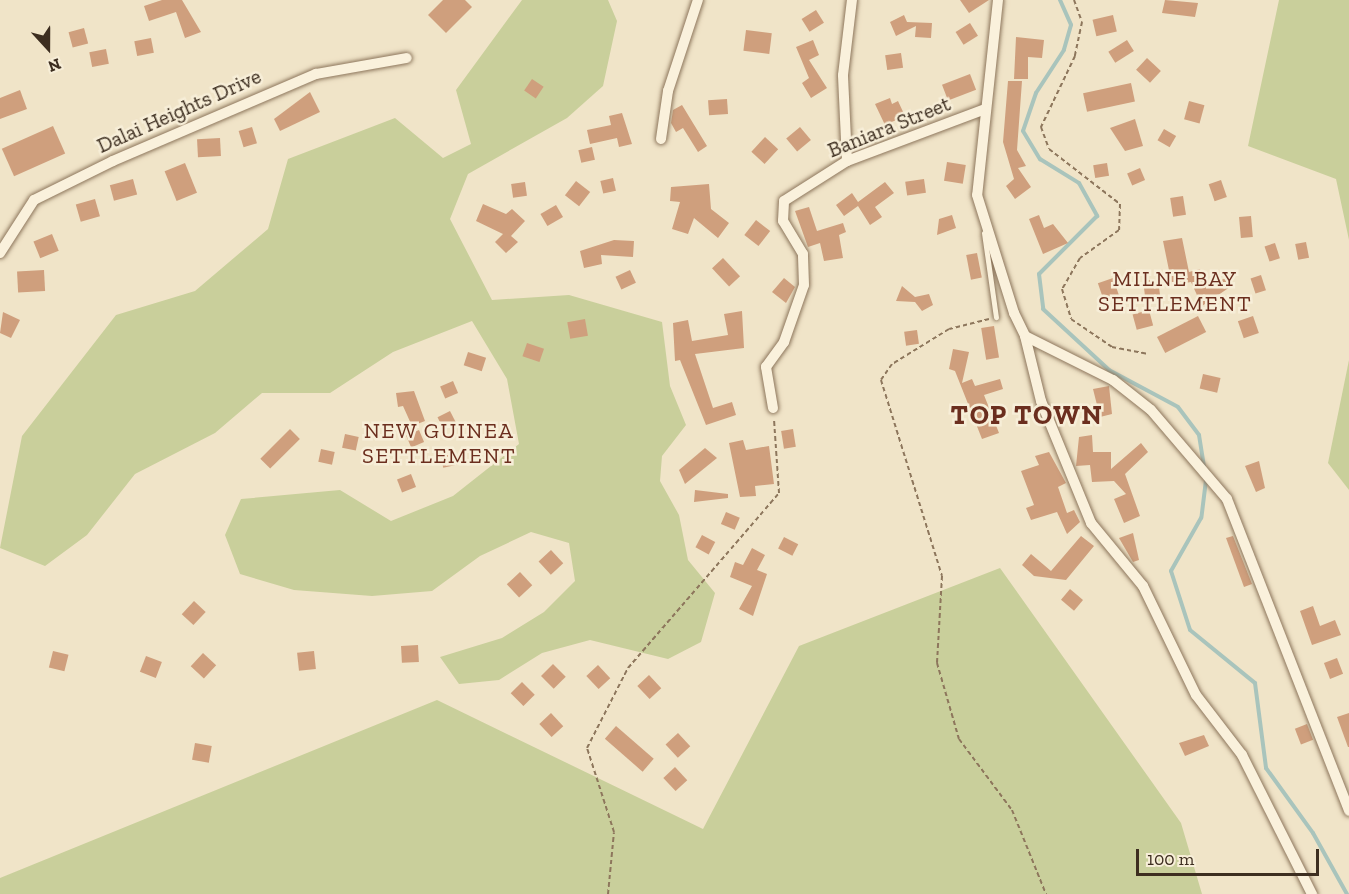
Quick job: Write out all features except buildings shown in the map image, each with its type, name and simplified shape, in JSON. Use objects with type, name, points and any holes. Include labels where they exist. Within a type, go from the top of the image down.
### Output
[{"type":"street","points":[[661,139],[668,91],[698,0]]},
{"type":"street","points":[[847,161],[843,75],[852,0]]},
{"type":"street","points":[[998,0],[977,195],[1025,336],[1041,401],[1091,523],[1143,586],[1196,695],[1242,755],[1312,894]]},
{"type":"street","name":"Dalai Heights Drive","points":[[0,253],[34,200],[113,161],[316,74],[407,58]]},
{"type":"street","name":"Baniara Street","points":[[773,408],[766,367],[784,342],[804,285],[803,254],[783,221],[784,201],[847,161],[985,109]]},
{"type":"street","points":[[1025,336],[1113,380],[1151,410],[1227,499],[1349,812]]},
{"type":"lane","points":[[977,195],[996,317]]},
{"type":"path","points":[[1074,0],[1082,22],[1076,56],[1041,127],[1049,150],[1120,204],[1119,230],[1080,258],[1062,289],[1071,319],[1112,347],[1148,354]]},
{"type":"path","points":[[996,317],[950,329],[892,364],[881,380],[942,576],[937,663],[959,739],[1012,810],[1046,894]]},
{"type":"path","points":[[608,894],[615,832],[587,748],[628,668],[779,493],[773,408]]},
{"type":"green space","points":[[522,0],[608,0],[617,21],[603,86],[567,118],[468,174],[450,219],[492,300],[569,295],[662,322],[670,386],[686,425],[662,456],[660,481],[679,515],[688,560],[715,593],[701,642],[668,659],[590,640],[542,653],[499,680],[459,684],[440,657],[502,638],[544,612],[575,581],[569,543],[531,532],[480,556],[432,591],[372,596],[294,590],[240,574],[225,535],[241,499],[340,490],[391,521],[453,496],[519,444],[507,379],[472,321],[393,352],[330,393],[262,393],[215,433],[135,474],[87,535],[45,566],[0,548],[22,436],[116,315],[195,291],[268,229],[288,159],[395,118],[443,158],[471,144],[456,90]]},
{"type":"green space","points":[[1279,0],[1349,0],[1349,240],[1336,179],[1248,146]]},
{"type":"green space","points":[[1349,360],[1349,490],[1328,463]]},
{"type":"green space","points":[[1000,568],[1181,823],[1202,894],[0,894],[0,878],[437,700],[703,829],[799,646]]},
{"type":"waterway","points":[[1060,0],[1071,25],[1064,50],[1036,93],[1023,131],[1040,159],[1079,183],[1097,216],[1039,274],[1043,309],[1109,370],[1178,407],[1199,435],[1204,467]]},
{"type":"waterway","points":[[1206,480],[1201,518],[1171,571],[1190,630],[1255,683],[1266,768],[1313,833],[1347,894]]},
{"type":"district","name":"MILNE BAY SETTLEMENT","points":[[1175,290]]},
{"type":"district","name":"TOP TOWN","points":[[1027,416]]},
{"type":"district","name":"NEW GUINEA SETTLEMENT","points":[[439,443]]}]
